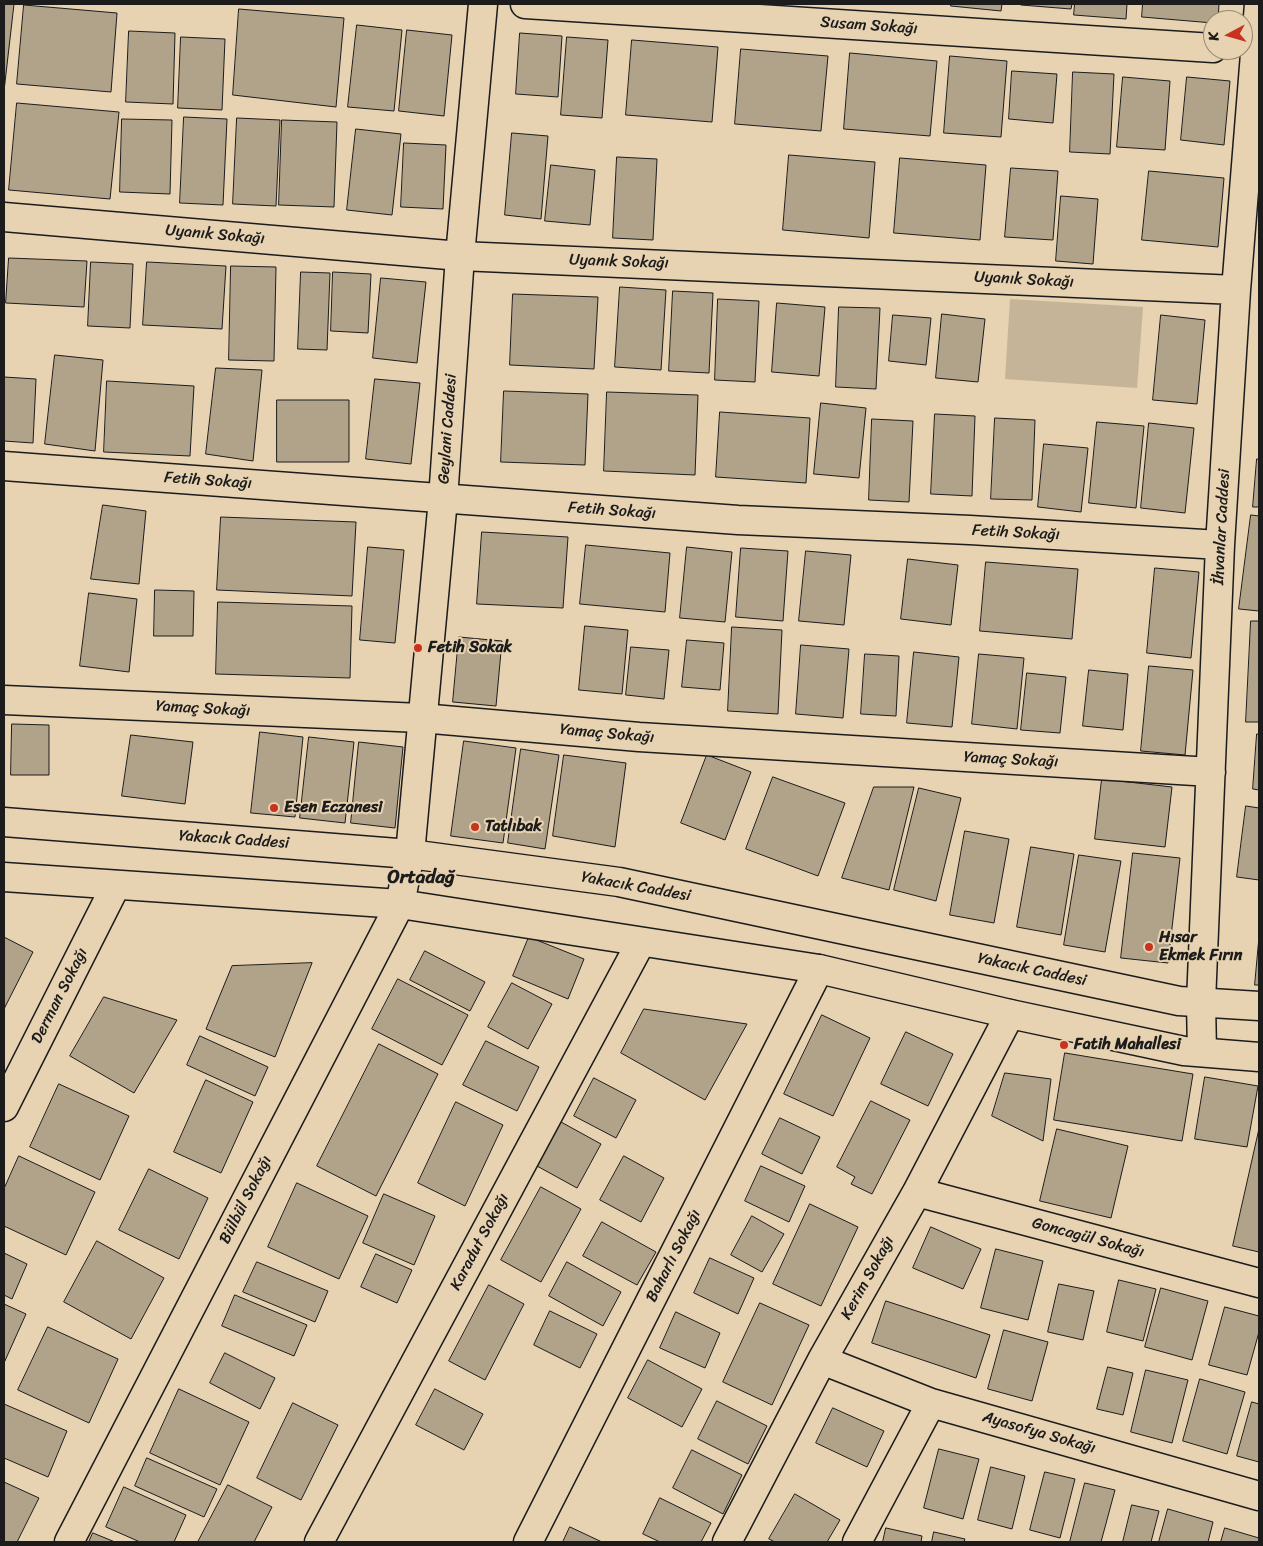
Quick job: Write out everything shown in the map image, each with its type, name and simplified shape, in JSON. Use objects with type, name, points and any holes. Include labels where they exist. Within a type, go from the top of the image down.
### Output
[{"type":"street","name":"Geylani Caddesi","points":[[410,854],[421,718],[443,499],[460,256],[483,4]]},
{"type":"street","name":"Susam Sokağı","points":[[525,4],[1203,47]]},
{"type":"street","name":"İhvanlar Caddesi","points":[[1253,29],[1259,4]]},
{"type":"street","name":"İhvanlar Caddesi","points":[[1202,1052],[1201,1002],[1220,544],[1236,290],[1255,117],[1249,60]]},
{"type":"street","name":"Uyanık Sokağı","points":[[4,217],[460,256],[1236,290]]},
{"type":"street","name":"Fetih Sokağı","points":[[4,466],[738,520],[970,530],[1220,544]]},
{"type":"street","name":"Yamaç Sokağı","points":[[4,700],[421,718],[629,736],[1211,772]]},
{"type":"street","name":"Yakacık Caddesi","points":[[4,822],[410,854],[619,882],[1179,1001],[1259,1006]]},
{"type":"street","name":"Bülbül Sokağı","points":[[69,1542],[400,904],[410,854]]},
{"type":"street","points":[[4,876],[400,904],[819,969],[1010,1014],[1184,1051],[1259,1056]]},
{"type":"street","name":"Derman Sokağı","points":[[4,1107],[116,885]]},
{"type":"street","name":"Karadut Sokağı","points":[[328,1539],[641,942]]},
{"type":"street","name":"Baharlı Sokağı","points":[[528,1542],[819,969]]},
{"type":"street","name":"Kerim Sokağı","points":[[727,1542],[822,1360],[917,1192],[1010,1014]]},
{"type":"street","name":"Goncagül Sokağı","points":[[917,1192],[1259,1284]]},
{"type":"street","name":"Ayasofya Sokağı","points":[[822,1360],[931,1403],[1259,1496]]},
{"type":"street","points":[[857,1542],[931,1403]]},
{"type":"shaded area","points":[[1010,299],[1143,307],[1137,388],[1005,379]]},
{"type":"building","points":[[4,4],[14,4],[4,91]]},
{"type":"building","points":[[951,4],[1002,4],[1001,11],[951,6]]},
{"type":"building","points":[[1021,4],[1072,4],[1071,9]]},
{"type":"building","points":[[1075,4],[1127,4],[1126,19],[1074,15]]},
{"type":"building","points":[[1143,4],[1219,4],[1219,10],[1203,10],[1203,22],[1142,17]]},
{"type":"building","points":[[24,5],[117,13],[111,92],[17,84]]},
{"type":"building","points":[[239,9],[344,18],[336,107],[233,95]]},
{"type":"building","points":[[357,25],[402,30],[394,111],[348,107]]},
{"type":"building","points":[[407,30],[452,35],[444,116],[399,111]]},
{"type":"building","points":[[129,31],[175,33],[173,104],[126,102]]},
{"type":"building","points":[[520,33],[562,36],[558,97],[516,94]]},
{"type":"building","points":[[181,37],[225,39],[222,110],[178,108]]},
{"type":"building","points":[[567,37],[608,40],[602,118],[561,115]]},
{"type":"building","points":[[632,40],[718,47],[712,122],[626,115]]},
{"type":"building","points":[[741,49],[828,56],[821,131],[735,124]]},
{"type":"building","points":[[850,53],[937,61],[930,136],[844,129]]},
{"type":"building","points":[[950,56],[1007,61],[1001,137],[944,133]]},
{"type":"building","points":[[1012,71],[1057,74],[1053,123],[1009,119]]},
{"type":"building","points":[[1073,72],[1114,74],[1110,154],[1070,152]]},
{"type":"building","points":[[1123,77],[1170,81],[1165,150],[1117,147]]},
{"type":"building","points":[[1187,77],[1230,81],[1224,145],[1181,140]]},
{"type":"building","points":[[17,103],[119,112],[110,199],[9,190]]},
{"type":"building","points":[[184,117],[227,119],[223,205],[180,203]]},
{"type":"building","points":[[237,118],[280,120],[276,206],[233,204]]},
{"type":"building","points":[[122,119],[172,120],[170,194],[120,192]]},
{"type":"building","points":[[282,120],[337,122],[334,207],[279,205]]},
{"type":"building","points":[[356,129],[401,134],[392,215],[347,210]]},
{"type":"building","points":[[512,133],[548,136],[541,219],[505,215]]},
{"type":"building","points":[[404,143],[446,145],[443,209],[401,207]]},
{"type":"building","points":[[789,155],[875,162],[869,238],[783,230]]},
{"type":"building","points":[[617,157],[657,159],[653,240],[613,238]]},
{"type":"building","points":[[900,158],[986,165],[980,240],[894,233]]},
{"type":"building","points":[[551,165],[595,170],[590,225],[545,221]]},
{"type":"building","points":[[1011,168],[1058,171],[1053,240],[1005,237]]},
{"type":"building","points":[[1149,171],[1224,178],[1218,247],[1142,240]]},
{"type":"building","points":[[1061,196],[1098,199],[1093,264],[1056,261]]},
{"type":"building","points":[[9,258],[87,261],[84,307],[6,303]]},
{"type":"building","points":[[91,262],[133,264],[130,328],[88,326]]},
{"type":"building","points":[[147,262],[226,266],[222,329],[143,325]]},
{"type":"building","points":[[231,266],[276,267],[274,361],[229,360]]},
{"type":"building","points":[[301,272],[330,273],[327,350],[298,349]]},
{"type":"building","points":[[333,272],[371,274],[368,333],[331,331]]},
{"type":"building","points":[[381,278],[426,282],[417,363],[373,358]]},
{"type":"building","points":[[620,287],[666,290],[661,370],[615,367]]},
{"type":"building","points":[[673,291],[713,293],[709,373],[669,371]]},
{"type":"building","points":[[513,294],[598,297],[594,369],[510,365]]},
{"type":"building","points":[[718,299],[759,301],[755,382],[715,380]]},
{"type":"building","points":[[777,303],[825,307],[819,376],[772,372]]},
{"type":"building","points":[[839,307],[880,308],[876,389],[836,387]]},
{"type":"building","points":[[942,314],[985,319],[978,382],[936,378]]},
{"type":"building","points":[[893,315],[931,318],[926,365],[889,361]]},
{"type":"building","points":[[1161,315],[1205,320],[1197,404],[1153,400]]},
{"type":"building","points":[[55,355],[103,360],[95,451],[45,444]]},
{"type":"building","points":[[216,368],[262,370],[253,461],[206,454]]},
{"type":"building","points":[[4,377],[36,379],[33,443],[4,441]]},
{"type":"building","points":[[375,379],[420,383],[411,464],[366,459]]},
{"type":"building","points":[[107,381],[194,386],[190,456],[104,452]]},
{"type":"building","points":[[504,391],[588,394],[585,465],[501,462]]},
{"type":"building","points":[[607,392],[698,395],[695,475],[604,471]]},
{"type":"building","points":[[277,400],[349,400],[349,462],[277,462]]},
{"type":"building","points":[[821,403],[866,408],[859,478],[814,474]]},
{"type":"building","points":[[720,412],[810,418],[806,483],[716,477]]},
{"type":"building","points":[[935,414],[975,416],[972,496],[931,494]]},
{"type":"building","points":[[995,418],[1035,420],[1032,500],[991,499]]},
{"type":"building","points":[[872,419],[913,421],[909,502],[869,500]]},
{"type":"building","points":[[1097,422],[1144,426],[1136,508],[1089,503]]},
{"type":"building","points":[[1149,423],[1194,428],[1185,513],[1141,508]]},
{"type":"building","points":[[1044,444],[1088,448],[1081,512],[1038,507]]},
{"type":"building","points":[[1257,459],[1259,459],[1259,507],[1253,507]]},
{"type":"building","points":[[103,505],[146,511],[139,584],[91,579]]},
{"type":"building","points":[[1251,515],[1259,516],[1259,611],[1239,609]]},
{"type":"building","points":[[221,517],[356,522],[352,596],[217,590]]},
{"type":"building","points":[[482,532],[568,537],[563,608],[477,604]]},
{"type":"building","points":[[586,545],[670,553],[665,612],[580,604]]},
{"type":"building","points":[[368,547],[404,550],[395,643],[360,640]]},
{"type":"building","points":[[687,547],[732,552],[725,622],[680,618]]},
{"type":"building","points":[[741,548],[788,551],[783,621],[736,617]]},
{"type":"building","points":[[806,551],[851,555],[844,625],[799,621]]},
{"type":"building","points":[[908,559],[958,565],[951,625],[901,619]]},
{"type":"building","points":[[986,562],[1078,569],[1072,639],[980,631]]},
{"type":"building","points":[[1155,568],[1199,572],[1191,658],[1147,653]]},
{"type":"building","points":[[155,590],[194,591],[193,636],[154,636]]},
{"type":"building","points":[[89,593],[137,599],[129,672],[80,666]]},
{"type":"building","points":[[218,602],[352,606],[350,678],[216,674]]},
{"type":"building","points":[[1251,621],[1259,621],[1259,722],[1246,722]]},
{"type":"building","points":[[585,626],[628,630],[622,694],[579,690]]},
{"type":"building","points":[[732,627],[782,630],[778,714],[728,711]]},
{"type":"building","points":[[459,637],[502,641],[496,706],[453,702]]},
{"type":"building","points":[[687,640],[724,643],[720,690],[682,687]]},
{"type":"building","points":[[801,645],[849,649],[843,718],[796,714]]},
{"type":"building","points":[[631,647],[669,650],[664,699],[626,695]]},
{"type":"building","points":[[914,652],[959,657],[952,727],[907,723]]},
{"type":"building","points":[[865,654],[899,656],[896,716],[861,714]]},
{"type":"building","points":[[979,654],[1024,658],[1017,729],[972,724]]},
{"type":"building","points":[[1149,666],[1193,670],[1185,755],[1141,751]]},
{"type":"building","points":[[1089,670],[1128,674],[1123,730],[1083,726]]},
{"type":"building","points":[[1027,673],[1066,677],[1060,733],[1021,730]]},
{"type":"building","points":[[12,724],[49,725],[49,775],[11,775]]},
{"type":"building","points":[[260,732],[303,737],[295,817],[251,813]]},
{"type":"building","points":[[1257,734],[1259,734],[1259,790],[1253,789]]},
{"type":"building","points":[[131,735],[193,742],[185,804],[122,796]]},
{"type":"building","points":[[309,737],[354,742],[345,823],[300,818]]},
{"type":"building","points":[[464,741],[516,748],[503,843],[451,836]]},
{"type":"building","points":[[359,742],[403,747],[395,828],[351,823]]},
{"type":"building","points":[[521,749],[559,755],[545,849],[508,843]]},
{"type":"building","points":[[564,755],[626,763],[615,847],[553,836]]},
{"type":"building","points":[[707,755],[751,772],[725,840],[681,823]]},
{"type":"building","points":[[773,777],[845,803],[818,876],[746,849]]},
{"type":"building","points":[[1102,779],[1172,787],[1165,847],[1095,839]]},
{"type":"building","points":[[874,787],[914,787],[889,890],[842,878]]},
{"type":"building","points":[[919,788],[961,798],[936,901],[894,890]]},
{"type":"building","points":[[1246,806],[1259,808],[1259,880],[1237,877]]},
{"type":"building","points":[[965,831],[1009,839],[994,923],[950,915]]},
{"type":"building","points":[[1031,847],[1074,854],[1061,935],[1017,927]]},
{"type":"building","points":[[1133,853],[1180,858],[1168,963],[1121,958]]},
{"type":"building","points":[[1079,855],[1121,861],[1105,952],[1064,945]]},
{"type":"building","points":[[4,937],[33,952],[4,1009]]},
{"type":"building","points":[[529,937],[584,959],[568,999],[513,976]]},
{"type":"building","points":[[1259,937],[1259,985],[1255,985]]},
{"type":"building","points":[[425,951],[485,982],[470,1011],[410,980]]},
{"type":"building","points":[[312,963],[275,1057],[206,1029],[232,966]]},
{"type":"building","points":[[398,979],[468,1015],[442,1065],[372,1029]]},
{"type":"building","points":[[512,983],[552,1004],[528,1049],[488,1027]]},
{"type":"building","points":[[104,997],[177,1020],[134,1093],[70,1056]]},
{"type":"building","points":[[644,1009],[747,1024],[705,1100],[621,1053]]},
{"type":"building","points":[[822,1015],[870,1038],[833,1116],[784,1094]]},
{"type":"building","points":[[906,1032],[953,1054],[928,1106],[881,1084]]},
{"type":"building","points":[[200,1036],[268,1067],[255,1096],[187,1065]]},
{"type":"building","points":[[486,1041],[539,1067],[517,1111],[463,1085]]},
{"type":"building","points":[[379,1044],[438,1074],[376,1196],[317,1166]]},
{"type":"building","points":[[1065,1053],[1193,1074],[1182,1141],[1054,1120]]},
{"type":"building","points":[[1005,1073],[1051,1079],[1043,1141],[992,1116]]},
{"type":"building","points":[[1205,1077],[1258,1086],[1247,1147],[1195,1139]]},
{"type":"building","points":[[594,1078],[636,1100],[616,1138],[574,1116]]},
{"type":"building","points":[[206,1080],[253,1102],[221,1173],[174,1152]]},
{"type":"building","points":[[59,1084],[129,1116],[100,1180],[30,1147]]},
{"type":"building","points":[[871,1101],[910,1120],[872,1194],[851,1184],[855,1177],[837,1167]]},
{"type":"building","points":[[456,1102],[503,1125],[465,1206],[418,1183]]},
{"type":"building","points":[[780,1118],[820,1137],[802,1174],[762,1154]]},
{"type":"building","points":[[561,1122],[601,1144],[577,1188],[537,1166]]},
{"type":"building","points":[[1057,1129],[1128,1146],[1111,1218],[1040,1201]]},
{"type":"building","points":[[1259,1129],[1259,1252],[1233,1246]]},
{"type":"building","points":[[19,1156],[95,1192],[66,1255],[4,1226],[4,1189]]},
{"type":"building","points":[[624,1156],[664,1178],[641,1222],[600,1200]]},
{"type":"building","points":[[761,1166],[805,1186],[789,1222],[745,1201]]},
{"type":"building","points":[[149,1169],[208,1198],[179,1259],[119,1230]]},
{"type":"building","points":[[297,1183],[368,1216],[339,1279],[268,1247]]},
{"type":"building","points":[[541,1187],[581,1209],[541,1282],[501,1260]]},
{"type":"building","points":[[384,1194],[435,1216],[414,1265],[363,1243]]},
{"type":"building","points":[[810,1204],[858,1227],[821,1306],[773,1284]]},
{"type":"building","points":[[752,1216],[784,1234],[762,1272],[731,1255]]},
{"type":"building","points":[[602,1222],[656,1252],[637,1285],[583,1256]]},
{"type":"building","points":[[931,1227],[981,1249],[963,1289],[913,1268]]},
{"type":"building","points":[[97,1241],[164,1278],[131,1339],[64,1302]]},
{"type":"building","points":[[996,1249],[1043,1261],[1028,1320],[981,1308]]},
{"type":"building","points":[[4,1253],[27,1264],[12,1299],[4,1295]]},
{"type":"building","points":[[376,1254],[412,1270],[397,1303],[361,1287]]},
{"type":"building","points":[[710,1258],[754,1278],[738,1314],[694,1293]]},
{"type":"building","points":[[257,1262],[328,1291],[315,1322],[243,1292]]},
{"type":"building","points":[[567,1262],[621,1292],[603,1326],[549,1296]]},
{"type":"building","points":[[1119,1280],[1156,1289],[1143,1341],[1107,1332]]},
{"type":"building","points":[[1059,1284],[1094,1291],[1083,1340],[1048,1332]]},
{"type":"building","points":[[489,1285],[524,1304],[485,1380],[449,1361]]},
{"type":"building","points":[[1161,1288],[1208,1301],[1192,1360],[1145,1347]]},
{"type":"building","points":[[235,1295],[307,1325],[294,1356],[222,1326]]},
{"type":"building","points":[[886,1301],[990,1335],[976,1378],[872,1343]]},
{"type":"building","points":[[760,1303],[809,1325],[772,1405],[723,1382]]},
{"type":"building","points":[[4,1304],[26,1314],[4,1363]]},
{"type":"building","points":[[1225,1307],[1259,1316],[1259,1332],[1247,1375],[1209,1365]]},
{"type":"building","points":[[550,1311],[597,1334],[580,1368],[534,1345]]},
{"type":"building","points":[[676,1312],[720,1333],[705,1368],[660,1348]]},
{"type":"building","points":[[48,1327],[118,1359],[89,1423],[18,1390]]},
{"type":"building","points":[[1004,1330],[1048,1342],[1032,1401],[988,1389]]},
{"type":"building","points":[[225,1353],[275,1378],[260,1409],[210,1383]]},
{"type":"building","points":[[648,1360],[702,1389],[682,1427],[628,1398]]},
{"type":"building","points":[[1108,1367],[1133,1373],[1123,1415],[1097,1409]]},
{"type":"building","points":[[1146,1370],[1188,1380],[1172,1443],[1131,1432]]},
{"type":"building","points":[[1200,1379],[1245,1392],[1227,1454],[1183,1441]]},
{"type":"building","points":[[179,1389],[249,1422],[220,1485],[150,1453]]},
{"type":"building","points":[[435,1389],[483,1414],[464,1450],[416,1425]]},
{"type":"building","points":[[717,1401],[767,1426],[748,1464],[698,1439]]},
{"type":"building","points":[[1252,1402],[1259,1404],[1259,1462],[1237,1456]]},
{"type":"building","points":[[293,1403],[338,1425],[301,1500],[257,1478]]},
{"type":"building","points":[[4,1404],[67,1431],[48,1477],[4,1458]]},
{"type":"building","points":[[833,1408],[884,1431],[867,1467],[816,1443]]},
{"type":"building","points":[[939,1449],[979,1459],[963,1519],[924,1508]]},
{"type":"building","points":[[692,1450],[742,1475],[723,1514],[673,1488]]},
{"type":"building","points":[[147,1458],[217,1489],[204,1517],[135,1486]]},
{"type":"building","points":[[991,1467],[1025,1476],[1012,1529],[978,1520]]},
{"type":"building","points":[[1045,1472],[1075,1479],[1060,1538],[1030,1530]]},
{"type":"building","points":[[4,1482],[39,1498],[17,1542],[4,1542]]},
{"type":"building","points":[[1085,1483],[1115,1490],[1101,1542],[1070,1542]]},
{"type":"building","points":[[228,1485],[272,1507],[254,1542],[198,1542]]},
{"type":"building","points":[[124,1487],[186,1515],[174,1542],[140,1542],[106,1527]]},
{"type":"building","points":[[795,1494],[840,1520],[827,1542],[775,1542],[769,1539]]},
{"type":"building","points":[[660,1498],[711,1523],[701,1542],[660,1542],[643,1534]]},
{"type":"building","points":[[1132,1505],[1159,1511],[1151,1542],[1123,1542]]},
{"type":"building","points":[[1168,1509],[1213,1522],[1208,1542],[1159,1542]]},
{"type":"building","points":[[570,1527],[602,1542],[563,1542]]},
{"type":"building","points":[[886,1528],[922,1536],[921,1542],[883,1542]]},
{"type":"building","points":[[1225,1528],[1259,1538],[1259,1542],[1221,1542]]},
{"type":"building","points":[[934,1532],[965,1539],[964,1542],[932,1542]]},
{"type":"building","points":[[93,1533],[115,1542],[89,1542]]},
{"type":"place","name":"Fetih Sokak","points":[[418,648]]},
{"type":"place","name":"Esen Eczanesi","points":[[274,808]]},
{"type":"place","name":"Tatlıbak","points":[[475,827]]},
{"type":"place","name":"Hısar Ekmek Fırın","points":[[1149,947]]},
{"type":"place","name":"Fatih Mahallesi","points":[[1064,1045]]},
{"type":"district","name":"Ortadağ","points":[[421,878]]}]
